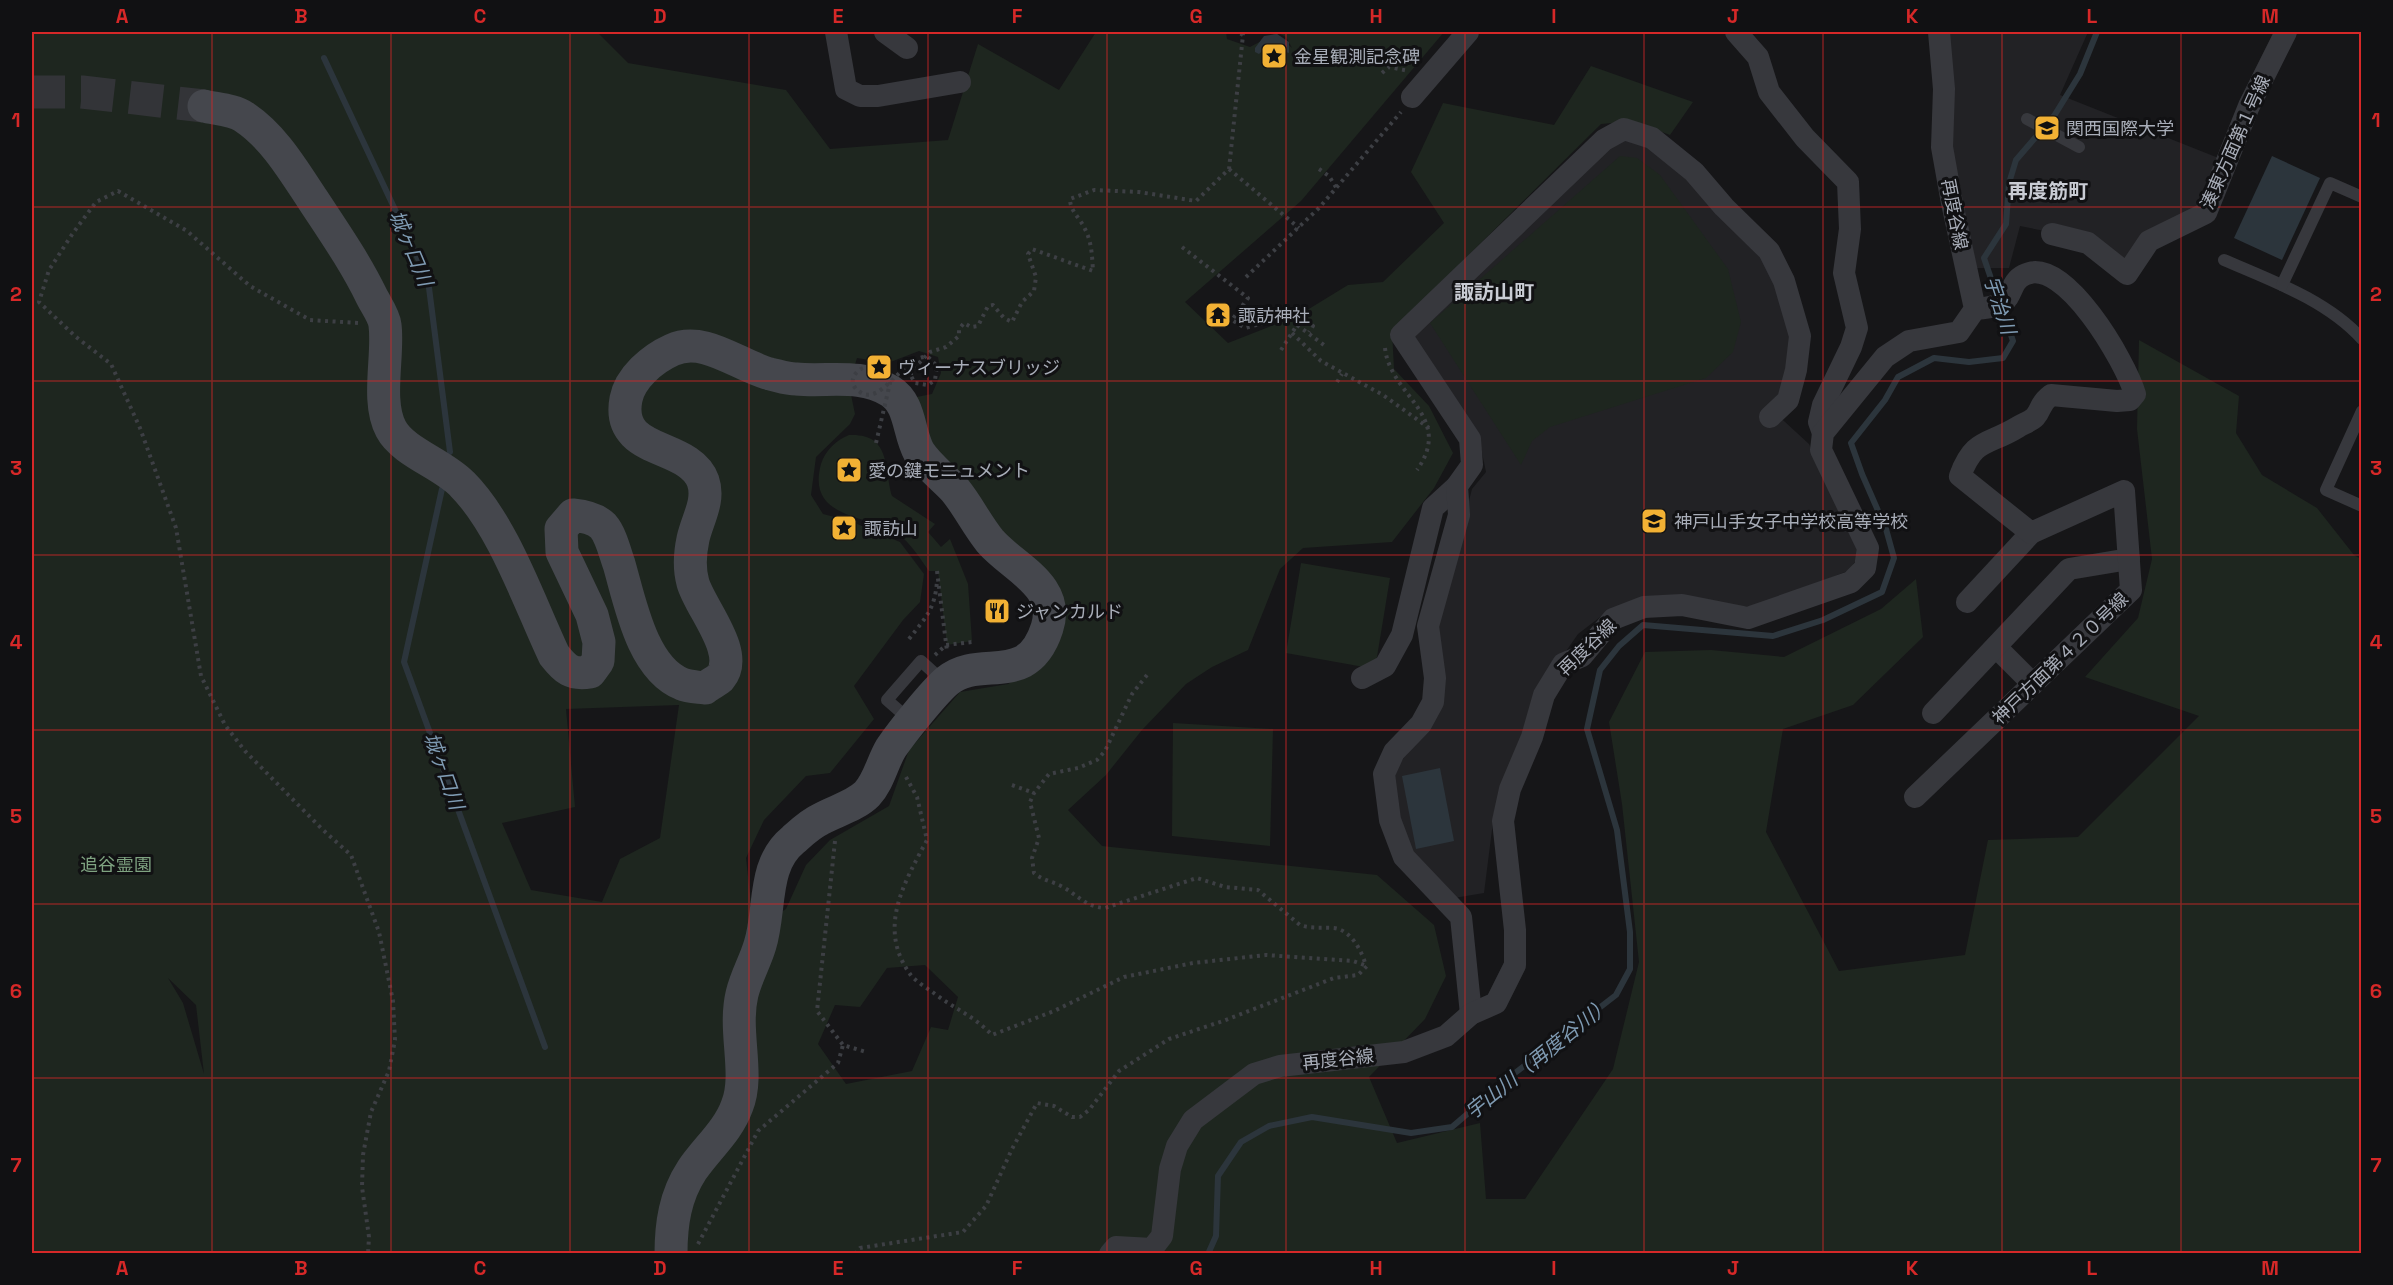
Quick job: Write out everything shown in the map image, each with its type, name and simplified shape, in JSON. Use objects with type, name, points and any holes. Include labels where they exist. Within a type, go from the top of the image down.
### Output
[{"type":"street","points":[[836,32],[846,89],[860,96],[878,96],[960,82]]},
{"type":"street","points":[[885,32],[907,48]]},
{"type":"street","points":[[1413,97],[1468,32]]},
{"type":"street","name":"再度谷線","points":[[1110,1254],[1116,1247],[1152,1249],[1162,1236],[1170,1169],[1177,1146],[1193,1120],[1254,1074],[1280,1066],[1404,1052],[1446,1036],[1471,1014],[1496,1003],[1515,964],[1515,930],[1503,821],[1510,789],[1532,737],[1544,695],[1563,664],[1582,656],[1613,619],[1644,607],[1682,605],[1748,618],[1851,582],[1865,568],[1868,548],[1821,450],[1823,433],[1819,422],[1823,405],[1857,328],[1844,273],[1850,229],[1848,182],[1805,138],[1769,92],[1758,57],[1736,32]]},
{"type":"street","name":"再度谷線","points":[[1939,32],[1944,89],[1942,147],[1952,203],[1991,305]]},
{"type":"street","name":"湊東方面第１号線","points":[[2052,234],[2088,243],[2127,274],[2149,241],[2206,213],[2249,106],[2286,32]]},
{"type":"street","points":[[204,106],[242,115],[267,136],[289,164],[355,263],[385,324],[383,369],[386,414],[391,430],[405,445],[461,482],[483,508],[499,535],[554,655],[564,669],[576,674],[590,672],[598,661],[598,642],[592,615],[562,552],[561,529],[573,515],[586,516],[603,526],[614,548],[641,636],[651,656],[665,672],[682,684],[705,688],[720,679],[727,663],[723,645],[693,585],[690,561],[693,539],[705,502],[704,485],[698,471],[682,458],[647,445],[631,430],[624,407],[629,386],[647,367],[672,350],[688,346],[708,347],[761,372],[793,380],[867,380],[894,393],[905,407],[920,453],[958,494],[988,539],[1045,591],[1051,607],[1048,627],[1039,647],[1025,661],[1009,668],[943,672],[912,722],[890,750],[879,776],[865,796],[815,822],[787,844],[777,857],[771,876],[761,943],[742,993],[738,1026],[743,1084],[738,1104],[729,1123],[691,1172],[677,1202],[671,1226],[671,1254]]},
{"type":"street","points":[[1362,678],[1385,666],[1402,635],[1433,508],[1457,486],[1472,465],[1470,440],[1401,335],[1604,140],[1624,129],[1652,138],[1694,172],[1724,207],[1769,251],[1784,282],[1800,336],[1796,370],[1788,400],[1770,417]]},
{"type":"street","points":[[1823,433],[1885,357],[1909,341],[1959,332],[2024,275],[2039,271],[2054,278],[2072,293],[2105,333],[2132,381],[2135,394],[2130,400],[2117,401],[2051,395],[2042,402],[2035,417],[2008,433],[1976,447],[1967,458],[1960,476],[2031,533],[1967,602]]},
{"type":"street","points":[[1457,486],[1459,515],[1428,626],[1435,678],[1433,702],[1421,724],[1395,752],[1384,774],[1390,820],[1404,857],[1461,917],[1471,1014]]},
{"type":"street","name":"神戸方面第４２０号線","points":[[1915,797],[2132,590],[2124,491],[2031,533]]},
{"type":"street","points":[[1933,712],[2069,570],[2129,559]]},
{"type":"street","points":[[1996,646],[2033,684]]},
{"type":"lane","points":[[2027,118],[2079,147]]},
{"type":"lane","points":[[2282,285],[2330,183],[2361,197]]},
{"type":"lane","points":[[2224,260],[2282,285],[2320,306],[2354,330],[2361,339]]},
{"type":"lane","points":[[2361,411],[2326,490],[2361,506]]},
{"type":"path","points":[[876,444],[890,383],[889,380],[879,367],[864,366],[856,373],[854,382],[862,393],[870,394],[879,392],[882,388],[886,385],[892,379],[917,358],[928,357],[937,366],[935,380],[928,385],[915,383],[911,371],[930,352],[954,342],[964,323],[971,327],[978,326],[988,306],[993,305],[1004,318],[1012,322],[1022,302],[1034,291],[1036,277],[1028,254],[1032,249],[1094,271],[1092,247],[1085,228],[1070,206],[1070,199],[1094,190],[1138,192],[1196,201],[1229,169],[1243,35],[1238,32]]},
{"type":"path","points":[[1382,73],[1389,67],[1411,71]]},
{"type":"path","points":[[1246,277],[1337,189],[1413,97]]},
{"type":"path","points":[[1229,169],[1299,228]]},
{"type":"path","points":[[1319,169],[1329,176],[1337,189]]},
{"type":"path","points":[[368,1254],[369,1237],[362,1187],[363,1155],[371,1112],[389,1071],[395,1040],[393,1001],[379,932],[351,855],[245,751],[225,725],[201,676],[176,528],[140,428],[111,364],[76,337],[39,302],[49,270],[73,233],[96,202],[118,191],[187,231],[250,286],[310,320],[385,324]]},
{"type":"path","points":[[1182,247],[1248,298],[1232,320],[1235,323],[1245,328],[1284,319],[1301,319],[1313,326],[1309,332]]},
{"type":"path","points":[[1237,289],[1241,284]]},
{"type":"path","points":[[1281,350],[1297,325],[1324,345]]},
{"type":"path","points":[[1292,333],[1321,361],[1383,395],[1429,428]]},
{"type":"path","points":[[1401,335],[1384,347],[1386,360],[1429,428],[1428,450],[1417,470]]},
{"type":"path","points":[[1337,382],[1342,374]]},
{"type":"path","points":[[909,639],[930,613],[935,600],[937,571],[946,645],[943,672]]},
{"type":"path","points":[[946,645],[972,642]]},
{"type":"path","points":[[943,672],[946,645]]},
{"type":"path","points":[[1147,675],[1132,694],[1105,751],[1097,760],[1078,768],[1049,774],[1034,793],[1030,802],[1039,838],[1032,858],[1034,873],[1062,886],[1087,904],[1105,908],[1197,878],[1225,887],[1258,890],[1300,925],[1308,928],[1337,928],[1353,940],[1362,951],[1367,966]]},
{"type":"path","points":[[890,750],[917,797],[927,840],[903,884],[893,925],[895,946],[910,975],[936,995],[978,1020],[992,1035],[1054,1011],[1124,977],[1193,963],[1266,955],[1344,960],[1367,966]]},
{"type":"path","points":[[1012,785],[1034,793]]},
{"type":"path","points":[[836,839],[832,850],[817,1011],[843,1045],[866,1052]]},
{"type":"path","points":[[855,1254],[860,1248],[963,1232],[986,1206],[1012,1149],[1037,1103],[1054,1106],[1072,1117],[1080,1117],[1089,1110],[1119,1071],[1169,1039],[1223,1021],[1334,978],[1358,975],[1367,966]]},
{"type":"path","points":[[694,1253],[758,1131],[838,1063],[843,1045]]},
{"type":"shaded area","name":"関西国際大学","points":[[1946,32],[2088,32],[2060,95],[2221,159],[2200,208],[2123,265],[2090,240],[2020,226],[2009,268],[1974,268],[1951,161]]},
{"type":"shaded area","points":[[1277,34],[1289,42],[1289,53],[1270,48],[1259,54],[1255,52],[1255,48],[1264,36]]},
{"type":"shaded area","name":"神戸山手女子中学校高等学校","points":[[1628,138],[1650,145],[1689,176],[1766,259],[1791,333],[1783,394],[1770,408],[1809,444],[1859,554],[1850,570],[1761,606],[1608,611],[1578,634],[1539,690],[1494,814],[1484,893],[1454,898],[1411,852],[1397,815],[1391,773],[1428,729],[1436,627],[1472,489],[1486,472],[1480,443],[1413,334],[1611,142]]},
{"type":"shaded area","points":[[2272,156],[2320,178],[2282,260],[2234,238]]},
{"type":"shaded area","points":[[1440,768],[1454,841],[1416,849],[1402,776]]},
{"type":"green space","name":"追谷霊園","points":[[32,32],[597,32],[628,63],[786,90],[830,149],[948,140],[978,44],[1059,90],[1096,32],[1226,32],[1227,39],[1250,47],[1276,33],[1292,48],[1286,37],[1277,32],[1444,32],[1301,201],[1185,302],[1228,343],[1299,315],[1348,285],[1383,282],[1444,223],[1411,172],[1443,103],[1554,125],[1591,66],[1693,102],[1670,135],[1633,121],[1601,124],[1392,331],[1394,369],[1429,406],[1453,453],[1434,488],[1392,542],[1303,548],[1280,569],[1248,650],[1212,667],[1186,684],[1142,730],[1106,775],[1068,810],[1102,846],[1377,875],[1434,925],[1446,976],[1425,1019],[1369,1077],[1397,1143],[1480,1123],[1486,1199],[1525,1199],[1613,1069],[1639,962],[1622,804],[1609,722],[1645,652],[1711,650],[1784,657],[1881,609],[1916,579],[1923,637],[1853,705],[1783,729],[1766,832],[1839,971],[1965,955],[1988,840],[2078,837],[2199,716],[2085,677],[2138,618],[2152,559],[2137,429],[2139,340],[2239,396],[2236,433],[2262,475],[2317,508],[2354,555],[2361,559],[2361,1253],[32,1253]],"holes":[[[919,351],[938,357],[941,373],[932,394],[906,399],[928,447],[1054,632],[1036,667],[1008,684],[960,692],[909,750],[889,806],[830,840],[806,865],[786,909],[754,930],[746,858],[764,820],[806,776],[830,773],[874,719],[854,686],[903,620],[920,602],[924,574],[900,542],[850,521],[823,514],[811,495],[816,457],[850,424],[855,414],[849,385],[857,358],[888,363]],[[679,705],[660,838],[620,859],[602,902],[531,890],[502,823],[575,807],[566,709]],[[925,965],[958,997],[948,1030],[931,1027],[912,1071],[846,1084],[818,1044],[835,1005],[860,1007],[887,968]],[[168,978],[196,1005],[204,1074],[183,1003]]]},
{"type":"green space","points":[[1620,156],[1637,158],[1660,175],[1728,269],[1741,322],[1733,352],[1706,378],[1550,427],[1532,441],[1521,465],[1430,323]]},
{"type":"green space","points":[[849,435],[863,436],[879,446],[886,463],[892,496],[935,524],[928,532],[941,547],[950,539],[968,584],[972,641],[947,645],[938,571],[929,571],[907,542],[891,530],[846,514],[833,507],[823,497],[819,483],[823,459],[832,446]]},
{"type":"green space","points":[[1301,563],[1390,578],[1375,669],[1286,653]]},
{"type":"green space","points":[[1173,723],[1273,729],[1270,846],[1172,836]]},
{"type":"waterway","name":"宇治川","points":[[1998,299],[1984,258],[2006,224],[2009,183],[2016,160],[2054,116],[2080,74],[2097,32]]},
{"type":"waterway","name":"城ヶ口川","points":[[324,58],[428,280],[450,452]]},
{"type":"waterway","name":"宇山川（再度谷川）","points":[[1208,1254],[1216,1236],[1218,1176],[1241,1142],[1269,1126],[1312,1117],[1411,1133],[1452,1127],[1515,1073],[1616,995],[1630,969],[1630,932],[1617,830],[1587,729],[1600,670],[1619,646],[1643,625],[1773,636],[1823,620],[1882,592],[1894,558],[1886,529],[1851,443],[1885,400],[1898,377],[1934,358],[1969,362],[2003,358],[2013,341],[2002,308]]},
{"type":"waterway","name":"城ヶ口川","points":[[442,489],[404,662],[545,1047]]},
{"type":"tunnel","points":[[32,92],[82,92],[204,106]]},
{"type":"place","name":"金星観測記念碑","points":[[1274,56]]},
{"type":"place","name":"関西国際大学","points":[[2047,128]]},
{"type":"place","name":"諏訪神社","points":[[1218,315]]},
{"type":"place","name":"ヴィーナスブリッジ","points":[[879,367]]},
{"type":"place","name":"愛の鍵モニュメント","points":[[849,470]]},
{"type":"place","name":"神戸山手女子中学校高等学校","points":[[1654,521]]},
{"type":"place","name":"諏訪山","points":[[844,528]]},
{"type":"place","name":"ジャンカルド","points":[[997,611]]},
{"type":"district","name":"再度筋町","points":[[2048,191]]},
{"type":"district","name":"諏訪山町","points":[[1494,292]]}]
